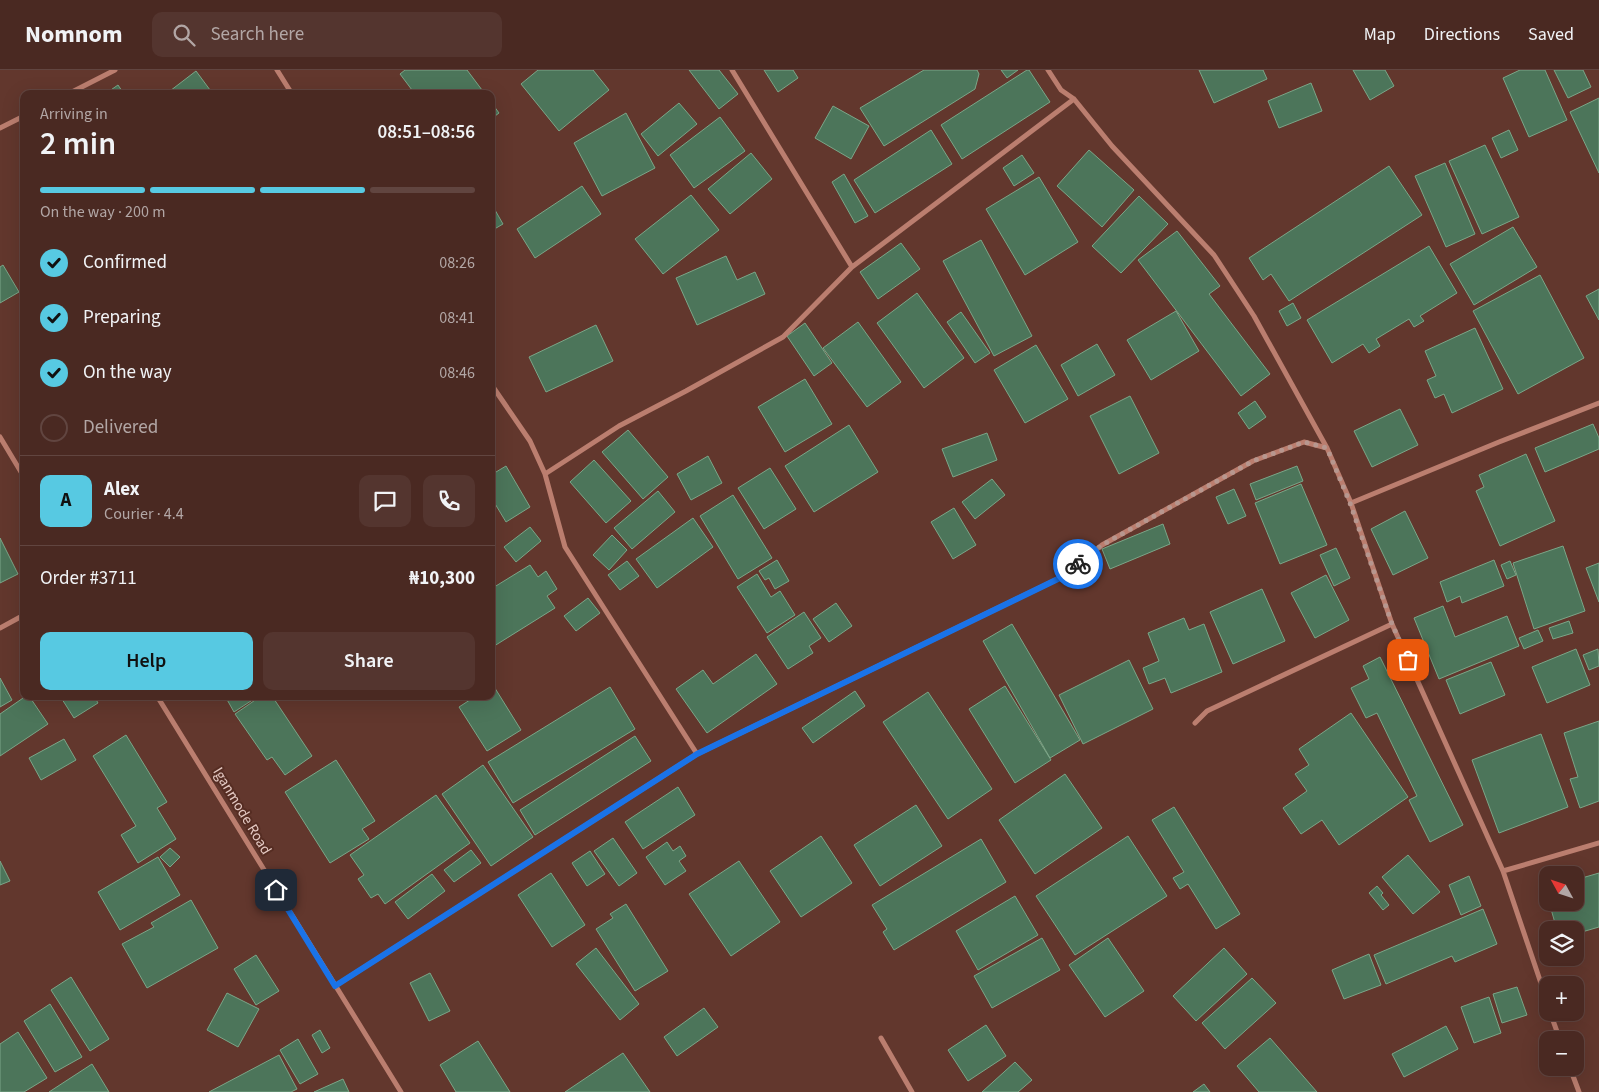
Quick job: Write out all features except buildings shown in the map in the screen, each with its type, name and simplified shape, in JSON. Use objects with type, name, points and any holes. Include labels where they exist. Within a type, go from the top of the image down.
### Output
[{"type":"street","points":[[76,90],[115,70]]},
{"type":"street","points":[[277,70],[290,90]]},
{"type":"street","points":[[732,70],[852,267]]},
{"type":"street","points":[[1048,70],[1061,90],[1074,98],[1112,146],[1214,255],[1254,316],[1327,448],[1350,503],[1392,624],[1503,871],[1539,977]]},
{"type":"street","points":[[545,474],[619,426],[783,337],[852,267],[1074,98]]},
{"type":"street","points":[[0,128],[20,118]]},
{"type":"street","points":[[495,388],[530,441],[545,474],[565,547],[697,754]]},
{"type":"street","points":[[1350,503],[1599,402]]},
{"type":"street","points":[[0,437],[20,470]]},
{"type":"street","points":[[335,986],[697,754],[1062,577],[1102,545],[1253,461],[1304,442],[1327,448]]},
{"type":"street","points":[[0,628],[20,618]]},
{"type":"street","points":[[1195,722],[1207,712],[1392,624]]},
{"type":"street","name":"Iganmode Road","points":[[159,700],[401,1092]]},
{"type":"street","points":[[1503,871],[1599,843]]},
{"type":"street","points":[[881,1038],[912,1092]]},
{"type":"street","points":[[1573,1076],[1580,1092]]},
{"type":"way so far","points":[[1078,564],[1102,545],[1253,461],[1304,442],[1327,448],[1350,503],[1392,624],[1408,660]]},
{"type":"route","points":[[276,890],[335,986],[697,754],[1062,577],[1078,564]]}]
